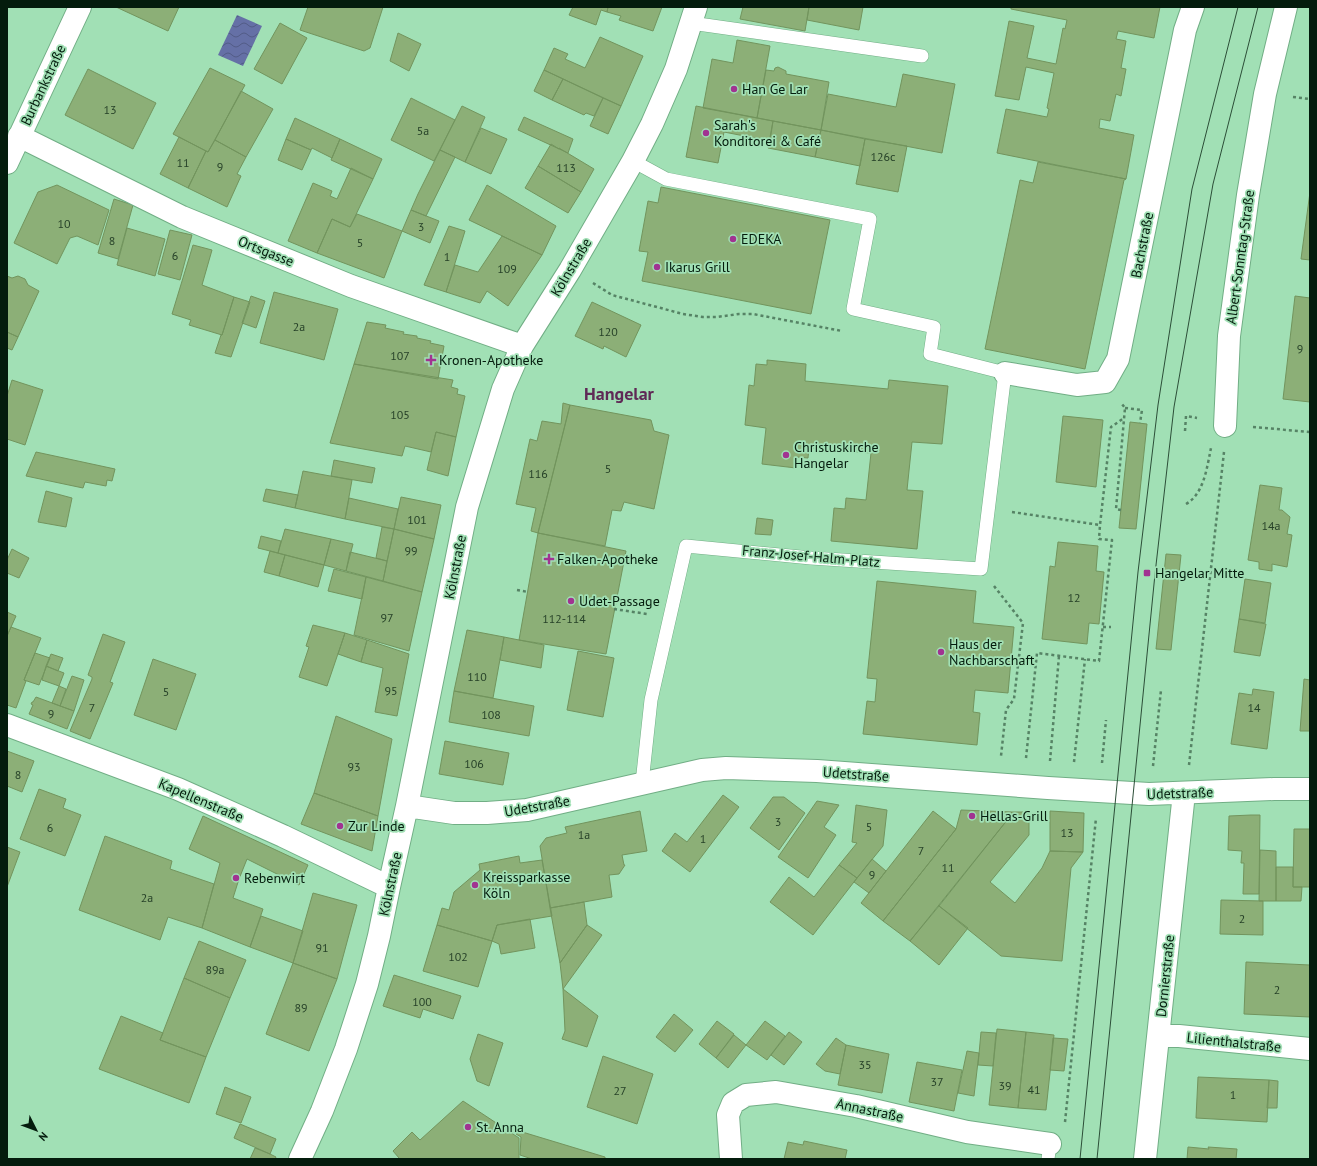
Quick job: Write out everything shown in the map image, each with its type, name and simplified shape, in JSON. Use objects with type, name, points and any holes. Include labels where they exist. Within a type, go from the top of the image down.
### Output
[{"type":"street","name":"Burbankstraße","points":[[7,163],[80,7]]},
{"type":"street","name":"Bachstraße","points":[[1005,373],[1077,385],[1105,382],[1118,359],[1185,30],[1193,7]]},
{"type":"street","name":"Albert-Sonntag-Straße","points":[[1225,426],[1229,336],[1248,195],[1265,94],[1286,7]]},
{"type":"street","name":"Kölnstraße","points":[[300,1159],[322,1111],[346,1049],[369,977],[408,806],[467,508],[502,389],[522,346],[570,270],[633,161],[652,124],[676,69],[694,15]]},
{"type":"street","name":"Ortsgasse","points":[[19,136],[182,217],[351,286],[522,346]]},
{"type":"street","name":"Kapellenstraße","points":[[7,725],[178,789],[283,836],[389,888]]},
{"type":"street","name":"Udetstraße","points":[[408,806],[454,813],[487,813],[527,810],[702,770],[726,768],[817,771],[1024,787],[1149,794],[1310,789]]},
{"type":"street","name":"Dornierstraße","points":[[1146,1159],[1184,793]]},
{"type":"street","name":"Lilienthalstraße","points":[[1159,1034],[1310,1049]]},
{"type":"street","name":"Annastraße","points":[[731,1159],[728,1115],[733,1103],[746,1095],[776,1092],[856,1106],[967,1132],[1054,1144]]},
{"type":"lane","points":[[694,15],[922,56]]},
{"type":"lane","points":[[633,161],[666,179],[870,218],[853,309],[934,327],[930,354],[1005,373],[981,569]]},
{"type":"lane","name":"Franz-Josef-Halm-Platz","points":[[642,783],[651,700],[686,546],[811,558],[981,569]]},
{"type":"path","points":[[570,270],[612,295],[683,314],[703,317],[717,317],[753,314],[844,331]]},
{"type":"path","points":[[1121,510],[1116,509],[1125,408],[1142,410],[1140,423]]},
{"type":"path","points":[[1185,431],[1186,416],[1201,418]]},
{"type":"path","points":[[1024,787],[1037,653],[1099,661],[1112,540],[1099,539],[1100,525],[1111,427],[1124,418]]},
{"type":"path","points":[[1225,426],[1310,432]]},
{"type":"path","points":[[1186,504],[1194,498],[1200,488],[1213,442],[1225,426]]},
{"type":"path","points":[[1184,793],[1192,742],[1224,453],[1225,426]]},
{"type":"path","points":[[988,509],[1100,525]]},
{"type":"path","points":[[981,569],[1023,623],[1014,699],[1006,710],[1000,757]]},
{"type":"path","points":[[517,590],[528,592]]},
{"type":"path","points":[[614,609],[670,616]]},
{"type":"path","points":[[1103,627],[1111,627]]},
{"type":"path","points":[[1048,788],[1059,656]]},
{"type":"path","points":[[1072,790],[1084,659]]},
{"type":"path","points":[[1154,759],[1162,690]]},
{"type":"path","points":[[1103,751],[1106,720]]},
{"type":"path","points":[[1054,1144],[1099,791]]},
{"type":"water","points":[[237,15],[262,26],[243,66],[218,55]]},
{"type":"building","points":[[116,7],[179,7],[168,31]]},
{"type":"building","points":[[308,7],[383,7],[370,48],[364,51],[300,30]]},
{"type":"building","points":[[573,7],[608,7],[607,12],[601,10],[596,25],[569,15]]},
{"type":"building","points":[[608,7],[662,7],[653,31],[619,20],[621,16],[607,12]]},
{"type":"building","points":[[743,7],[809,7],[805,31],[740,19]]},
{"type":"building","points":[[809,7],[863,7],[859,30],[807,20]]},
{"type":"building","points":[[1011,7],[1160,7],[1154,38],[1118,31],[1116,39],[1126,41],[1121,68],[1126,69],[1121,96],[1116,94],[1110,121],[1100,119],[1099,128],[1134,135],[1126,179],[997,153],[1006,109],[1047,117],[1049,109],[1047,108],[1054,73],[1026,67],[1019,100],[995,96],[1009,21],[1034,26],[1027,58],[1056,64],[1063,28],[1065,29],[1067,20],[1011,9]]},
{"type":"building","points":[[280,23],[307,38],[282,84],[254,69]]},
{"type":"building","points":[[398,33],[421,44],[409,71],[390,61]]},
{"type":"building","points":[[600,37],[643,56],[621,106],[544,70],[554,48],[568,54],[565,59],[585,68]]},
{"type":"building","name":"Han Ge Lar","points":[[737,40],[770,46],[757,118],[703,108],[712,59],[733,63]]},
{"type":"building","points":[[778,67],[786,71],[786,74],[829,82],[821,130],[757,118],[766,70],[774,71],[775,68]]},
{"type":"building","points":[[210,68],[245,85],[208,152],[173,134]]},
{"type":"building","points":[[88,69],[156,103],[133,149],[65,115]]},
{"type":"building","points":[[544,70],[563,79],[552,100],[534,91]]},
{"type":"building","points":[[903,74],[955,84],[942,153],[821,130],[828,94],[896,107]]},
{"type":"building","points":[[563,79],[603,98],[594,116],[586,113],[584,115],[552,100]]},
{"type":"building","points":[[241,91],[273,109],[246,157],[215,140]]},
{"type":"building","points":[[411,98],[455,120],[434,161],[391,140]]},
{"type":"building","points":[[603,98],[621,106],[608,134],[590,126]]},
{"type":"building","points":[[462,106],[485,117],[465,162],[440,150]]},
{"type":"building","points":[[696,106],[773,121],[770,141],[724,132],[718,163],[686,157]]},
{"type":"building","points":[[524,117],[573,139],[568,153],[518,130]]},
{"type":"building","points":[[295,118],[340,139],[332,158],[312,148],[311,150],[286,139]]},
{"type":"building","points":[[773,121],[821,130],[815,157],[768,148]]},
{"type":"building","points":[[481,128],[507,139],[491,174],[465,162]]},
{"type":"building","points":[[821,130],[865,139],[860,166],[815,157]]},
{"type":"building","points":[[179,137],[206,151],[188,188],[160,174]]},
{"type":"building","points":[[286,139],[311,150],[302,170],[278,160]]},
{"type":"building","points":[[340,139],[382,159],[373,179],[331,160]]},
{"type":"building","points":[[865,139],[907,146],[898,192],[856,184]]},
{"type":"building","points":[[215,140],[246,157],[237,174],[241,176],[227,207],[188,188],[206,151],[208,152]]},
{"type":"building","points":[[551,144],[594,169],[581,192],[538,166]]},
{"type":"building","points":[[440,150],[455,157],[426,216],[411,210]]},
{"type":"building","points":[[1038,162],[1126,179],[1124,180],[1085,369],[985,349],[1020,180],[1033,183]]},
{"type":"building","points":[[538,166],[581,192],[568,213],[525,188]]},
{"type":"building","points":[[351,168],[373,179],[350,227],[332,219],[317,253],[288,241],[313,183],[332,191],[330,196],[337,199]]},
{"type":"building","points":[[57,185],[109,210],[98,245],[77,236],[70,238],[57,264],[14,243],[38,192]]},
{"type":"building","points":[[487,185],[556,226],[542,255],[469,220]]},
{"type":"building","name":"EDEKA","points":[[661,187],[830,220],[811,314],[642,281],[648,252],[639,251],[648,201],[658,203]]},
{"type":"building","points":[[1310,192],[1310,260],[1301,259]]},
{"type":"building","points":[[114,199],[133,205],[118,259],[98,253]]},
{"type":"building","points":[[411,210],[439,221],[430,243],[402,231]]},
{"type":"building","points":[[357,214],[402,231],[384,278],[317,253],[332,219],[350,227]]},
{"type":"building","points":[[449,226],[465,231],[446,292],[424,285]]},
{"type":"building","points":[[127,228],[165,239],[155,276],[117,265]]},
{"type":"building","points":[[170,230],[192,235],[180,280],[158,274]]},
{"type":"building","points":[[502,236],[542,255],[508,306],[487,291],[480,303],[446,292],[455,265],[478,272]]},
{"type":"building","points":[[193,245],[212,250],[202,285],[234,297],[222,335],[189,325],[191,320],[172,314]]},
{"type":"building","points":[[7,276],[12,278],[18,276],[25,279],[28,285],[39,291],[18,337],[7,332]]},
{"type":"building","points":[[274,292],[338,309],[324,360],[260,343]]},
{"type":"building","points":[[251,296],[265,301],[256,328],[242,323]]},
{"type":"building","points":[[1295,296],[1310,298],[1310,402],[1283,399]]},
{"type":"building","points":[[234,297],[250,302],[231,357],[215,353]]},
{"type":"building","points":[[592,302],[641,325],[626,357],[604,346],[603,349],[575,336]]},
{"type":"building","points":[[367,322],[386,325],[385,328],[404,332],[403,334],[417,336],[417,338],[431,341],[430,343],[444,346],[438,379],[354,364]]},
{"type":"building","points":[[7,332],[18,337],[12,350],[7,348]]},
{"type":"building","name":"Christuskirche Hangelar","points":[[767,360],[806,364],[805,381],[888,389],[889,380],[948,386],[942,444],[912,442],[907,490],[923,491],[917,549],[831,541],[834,508],[845,509],[846,498],[866,500],[871,453],[809,448],[808,458],[797,457],[796,468],[762,464],[766,428],[745,425],[749,385],[754,386],[756,364],[767,365]]},
{"type":"building","points":[[354,364],[453,380],[451,387],[458,389],[457,394],[465,396],[456,437],[436,432],[431,452],[405,446],[402,456],[330,443]]},
{"type":"building","points":[[12,380],[43,390],[25,445],[7,439],[7,396]]},
{"type":"building","points":[[563,403],[570,405],[538,533],[531,531],[536,508],[516,504],[530,439],[537,441],[542,421],[561,424]]},
{"type":"building","points":[[570,405],[651,420],[654,431],[669,435],[654,509],[624,502],[621,511],[612,510],[605,546],[538,533]]},
{"type":"building","points":[[1063,416],[1103,420],[1096,487],[1056,482]]},
{"type":"building","points":[[1130,422],[1147,424],[1136,529],[1119,528]]},
{"type":"building","points":[[436,432],[456,437],[448,476],[427,470]]},
{"type":"building","points":[[36,452],[115,469],[112,481],[107,480],[106,486],[85,482],[83,488],[26,476]]},
{"type":"building","points":[[334,460],[375,468],[372,483],[331,476]]},
{"type":"building","points":[[303,471],[352,480],[345,519],[295,508]]},
{"type":"building","points":[[1260,485],[1282,488],[1279,510],[1282,510],[1290,517],[1287,534],[1292,535],[1287,567],[1272,564],[1272,571],[1259,569],[1259,562],[1248,560]]},
{"type":"building","points":[[266,489],[298,495],[295,508],[263,501]]},
{"type":"building","points":[[46,491],[72,498],[66,527],[38,522]]},
{"type":"building","points":[[401,497],[441,505],[434,539],[394,529]]},
{"type":"building","points":[[349,498],[398,509],[394,529],[345,519]]},
{"type":"building","points":[[757,518],[773,520],[771,535],[755,534]]},
{"type":"building","points":[[382,527],[394,529],[387,561],[376,558]]},
{"type":"building","points":[[285,529],[331,539],[324,565],[278,553]]},
{"type":"building","points":[[394,529],[434,539],[422,592],[383,581]]},
{"type":"building","name":"Udet-Passage","points":[[538,533],[626,551],[606,654],[519,640]]},
{"type":"building","points":[[261,536],[281,541],[278,553],[258,548]]},
{"type":"building","points":[[331,539],[353,544],[346,571],[324,565]]},
{"type":"building","points":[[1058,542],[1098,546],[1096,571],[1104,572],[1099,624],[1089,623],[1087,644],[1042,639],[1050,566],[1055,567]]},
{"type":"building","points":[[12,549],[29,558],[19,578],[7,573],[7,560]]},
{"type":"building","points":[[270,551],[285,555],[279,576],[264,572]]},
{"type":"building","points":[[350,552],[387,561],[383,581],[346,571]]},
{"type":"building","points":[[1166,554],[1181,555],[1171,650],[1156,649]]},
{"type":"building","points":[[285,555],[324,565],[318,587],[279,576]]},
{"type":"building","points":[[334,569],[366,577],[362,599],[328,591]]},
{"type":"building","points":[[366,577],[422,592],[409,651],[354,635]]},
{"type":"building","points":[[1245,579],[1271,583],[1265,623],[1239,619]]},
{"type":"building","name":"Haus der Nachbarschaft","points":[[877,581],[976,591],[973,623],[1014,627],[1008,693],[975,690],[973,712],[980,713],[977,745],[863,734],[867,701],[875,702],[877,679],[867,678]]},
{"type":"building","points":[[7,612],[16,616],[7,636]]},
{"type":"building","points":[[1239,619],[1266,624],[1260,656],[1234,652]]},
{"type":"building","points":[[313,625],[345,633],[327,686],[299,677],[309,647],[306,646]]},
{"type":"building","points":[[11,627],[41,638],[24,680],[26,681],[16,708],[7,705],[7,636]]},
{"type":"building","points":[[467,630],[504,637],[493,698],[454,691]]},
{"type":"building","points":[[345,633],[367,640],[361,662],[338,654]]},
{"type":"building","points":[[103,634],[125,642],[110,682],[113,683],[90,739],[70,731],[92,679],[92,677],[88,675]]},
{"type":"building","points":[[504,637],[544,645],[541,668],[500,660]]},
{"type":"building","points":[[367,640],[409,654],[397,716],[375,712],[383,668],[361,662]]},
{"type":"building","points":[[578,651],[614,658],[603,717],[567,710]]},
{"type":"building","points":[[35,653],[50,658],[39,685],[24,680]]},
{"type":"building","points":[[51,654],[63,658],[58,671],[46,666]]},
{"type":"building","points":[[153,659],[196,674],[176,730],[134,715]]},
{"type":"building","points":[[46,666],[64,673],[59,686],[42,680]]},
{"type":"building","points":[[72,676],[84,680],[74,711],[60,706]]},
{"type":"building","points":[[1304,679],[1310,680],[1310,731],[1300,731]]},
{"type":"building","points":[[59,686],[66,689],[60,706],[52,703]]},
{"type":"building","points":[[1253,689],[1274,692],[1267,749],[1231,744],[1239,693],[1252,695]]},
{"type":"building","points":[[454,691],[534,706],[529,736],[449,722]]},
{"type":"building","points":[[36,697],[74,711],[67,729],[29,714],[33,705],[31,704]]},
{"type":"building","points":[[336,716],[392,739],[378,816],[314,793]]},
{"type":"building","points":[[445,741],[509,753],[503,785],[439,774]]},
{"type":"building","points":[[7,751],[34,761],[22,792],[7,786]]},
{"type":"building","points":[[39,789],[66,799],[63,808],[81,815],[65,856],[20,839]]},
{"type":"building","points":[[314,793],[378,816],[372,851],[301,824]]},
{"type":"building","points":[[723,795],[739,807],[690,872],[662,851],[675,833],[687,842]]},
{"type":"building","points":[[773,797],[784,797],[805,813],[779,850],[750,828]]},
{"type":"building","points":[[817,801],[839,805],[824,827],[836,835],[808,878],[778,857]]},
{"type":"building","points":[[856,805],[887,810],[883,846],[857,878],[839,865],[857,843],[852,842]]},
{"type":"building","points":[[961,810],[1012,812],[1008,819],[910,941],[883,921],[956,829]]},
{"type":"building","points":[[640,811],[647,851],[622,855],[625,865],[619,874],[609,875],[612,897],[550,908],[540,846],[546,838],[567,833],[565,827]]},
{"type":"building","points":[[933,811],[956,829],[883,921],[861,903]]},
{"type":"building","points":[[1050,811],[1084,813],[1083,852],[1050,851]]},
{"type":"building","points":[[1012,812],[1029,812],[1029,835],[990,882],[1015,903],[1042,868],[1050,851],[1083,852],[1071,868],[1062,961],[1001,956],[939,906]]},
{"type":"building","points":[[1260,815],[1259,894],[1243,894],[1244,863],[1241,863],[1242,851],[1228,850],[1229,816]]},
{"type":"building","points":[[203,816],[308,865],[299,885],[247,859],[233,898],[263,909],[250,947],[202,928],[220,863],[189,849]]},
{"type":"building","points":[[1294,829],[1310,829],[1310,887],[1293,887]]},
{"type":"building","points":[[105,836],[172,861],[170,869],[214,884],[202,928],[168,917],[160,940],[79,910]]},
{"type":"building","points":[[7,847],[20,852],[7,887]]},
{"type":"building","points":[[1260,850],[1276,851],[1276,901],[1259,901]]},
{"type":"building","points":[[519,856],[520,863],[542,860],[552,916],[497,925],[492,941],[437,925],[442,908],[449,910],[454,892],[480,870],[479,864]]},
{"type":"building","points":[[872,859],[886,871],[869,893],[854,882]]},
{"type":"building","points":[[839,865],[857,878],[813,935],[770,902],[789,877],[814,897]]},
{"type":"building","points":[[1276,867],[1293,867],[1293,887],[1302,887],[1301,901],[1276,901]]},
{"type":"building","points":[[313,893],[357,905],[337,979],[293,963]]},
{"type":"building","points":[[1221,900],[1263,901],[1263,935],[1220,934]]},
{"type":"building","points":[[584,902],[587,925],[560,963],[550,908]]},
{"type":"building","points":[[939,906],[968,928],[939,965],[910,941]]},
{"type":"building","points":[[261,916],[303,931],[293,963],[250,947]]},
{"type":"building","points":[[530,919],[535,948],[501,954],[499,944],[492,941],[497,925]]},
{"type":"building","points":[[437,925],[492,941],[478,987],[423,971]]},
{"type":"building","points":[[587,925],[602,935],[563,989],[560,963]]},
{"type":"building","points":[[199,941],[246,960],[230,998],[184,978]]},
{"type":"building","points":[[1246,962],[1310,965],[1310,1017],[1244,1014]]},
{"type":"building","points":[[293,963],[337,979],[309,1051],[266,1034]]},
{"type":"building","points":[[394,975],[461,996],[453,1019],[423,1009],[420,1018],[383,1006]]},
{"type":"building","points":[[184,978],[230,998],[206,1057],[160,1040]]},
{"type":"building","points":[[563,989],[598,1016],[587,1047],[562,1039],[565,1031]]},
{"type":"building","points":[[674,1014],[693,1030],[675,1052],[656,1037]]},
{"type":"building","points":[[121,1016],[163,1033],[160,1040],[206,1057],[189,1103],[99,1069]]},
{"type":"building","points":[[717,1021],[734,1034],[716,1058],[699,1044]]},
{"type":"building","points":[[765,1021],[785,1036],[767,1060],[746,1045]]},
{"type":"building","points":[[997,1029],[1026,1032],[1018,1108],[989,1105]]},
{"type":"building","points":[[789,1032],[802,1042],[784,1065],[771,1055]]},
{"type":"building","points":[[981,1032],[996,1033],[993,1066],[978,1065]]},
{"type":"building","points":[[1026,1032],[1054,1035],[1046,1110],[1018,1108]]},
{"type":"building","points":[[478,1034],[503,1043],[489,1086],[477,1081],[470,1059]]},
{"type":"building","points":[[734,1035],[746,1045],[728,1068],[716,1058]]},
{"type":"building","points":[[836,1038],[846,1045],[840,1074],[825,1071],[816,1064]]},
{"type":"building","points":[[1053,1038],[1068,1039],[1064,1071],[1050,1070]]},
{"type":"building","points":[[846,1045],[889,1054],[882,1093],[838,1085]]},
{"type":"building","points":[[967,1051],[979,1053],[974,1096],[958,1093]]},
{"type":"building","points":[[603,1056],[653,1074],[637,1124],[587,1107]]},
{"type":"building","points":[[917,1062],[962,1070],[954,1111],[909,1102]]},
{"type":"building","points":[[1198,1077],[1269,1080],[1267,1122],[1196,1118]]},
{"type":"building","points":[[1269,1080],[1278,1081],[1277,1108],[1267,1108]]},
{"type":"building","points":[[225,1087],[251,1097],[241,1123],[216,1114]]},
{"type":"building","name":"St. Anna","points":[[463,1101],[519,1138],[519,1159],[398,1159],[399,1158],[393,1151],[412,1132],[420,1140]]},
{"type":"building","points":[[240,1124],[276,1139],[270,1154],[234,1138]]},
{"type":"building","points":[[519,1131],[605,1157],[605,1159],[532,1159],[520,1155],[521,1137],[516,1134]]},
{"type":"building","points":[[804,1141],[847,1150],[845,1159],[784,1159],[788,1142],[803,1145]]},
{"type":"building","points":[[1188,1147],[1237,1149],[1236,1159],[1187,1159]]},
{"type":"building","points":[[255,1148],[276,1157],[275,1159],[250,1159]]},
{"type":"tram line","points":[[1080,1159],[1138,572],[1158,405],[1192,189],[1238,7]]},
{"type":"tram line","points":[[1097,1159],[1155,574],[1174,407],[1213,184],[1258,7]]},
{"type":"place","name":"Han Ge Lar","points":[[734,89]]},
{"type":"place","name":"Sarah's Konditorei & Café","points":[[706,133]]},
{"type":"place","name":"EDEKA","points":[[733,239]]},
{"type":"place","name":"Ikarus Grill","points":[[657,267]]},
{"type":"place","name":"Kronen-Apotheke","points":[[431,360]]},
{"type":"place","name":"Christuskirche Hangelar","points":[[786,455]]},
{"type":"place","name":"Falken-Apotheke","points":[[549,559]]},
{"type":"place","name":"Hangelar Mitte","points":[[1147,573]]},
{"type":"place","name":"Udet-Passage","points":[[571,601]]},
{"type":"place","name":"Haus der Nachbarschaft","points":[[941,652]]},
{"type":"place","name":"Hellas-Grill","points":[[972,816]]},
{"type":"place","name":"Zur Linde","points":[[340,826]]},
{"type":"place","name":"Rebenwirt","points":[[236,878]]},
{"type":"place","name":"Kreissparkasse Köln","points":[[475,885]]},
{"type":"place","name":"St. Anna","points":[[468,1127]]},
{"type":"district","name":"Hangelar","points":[[619,393]]}]
